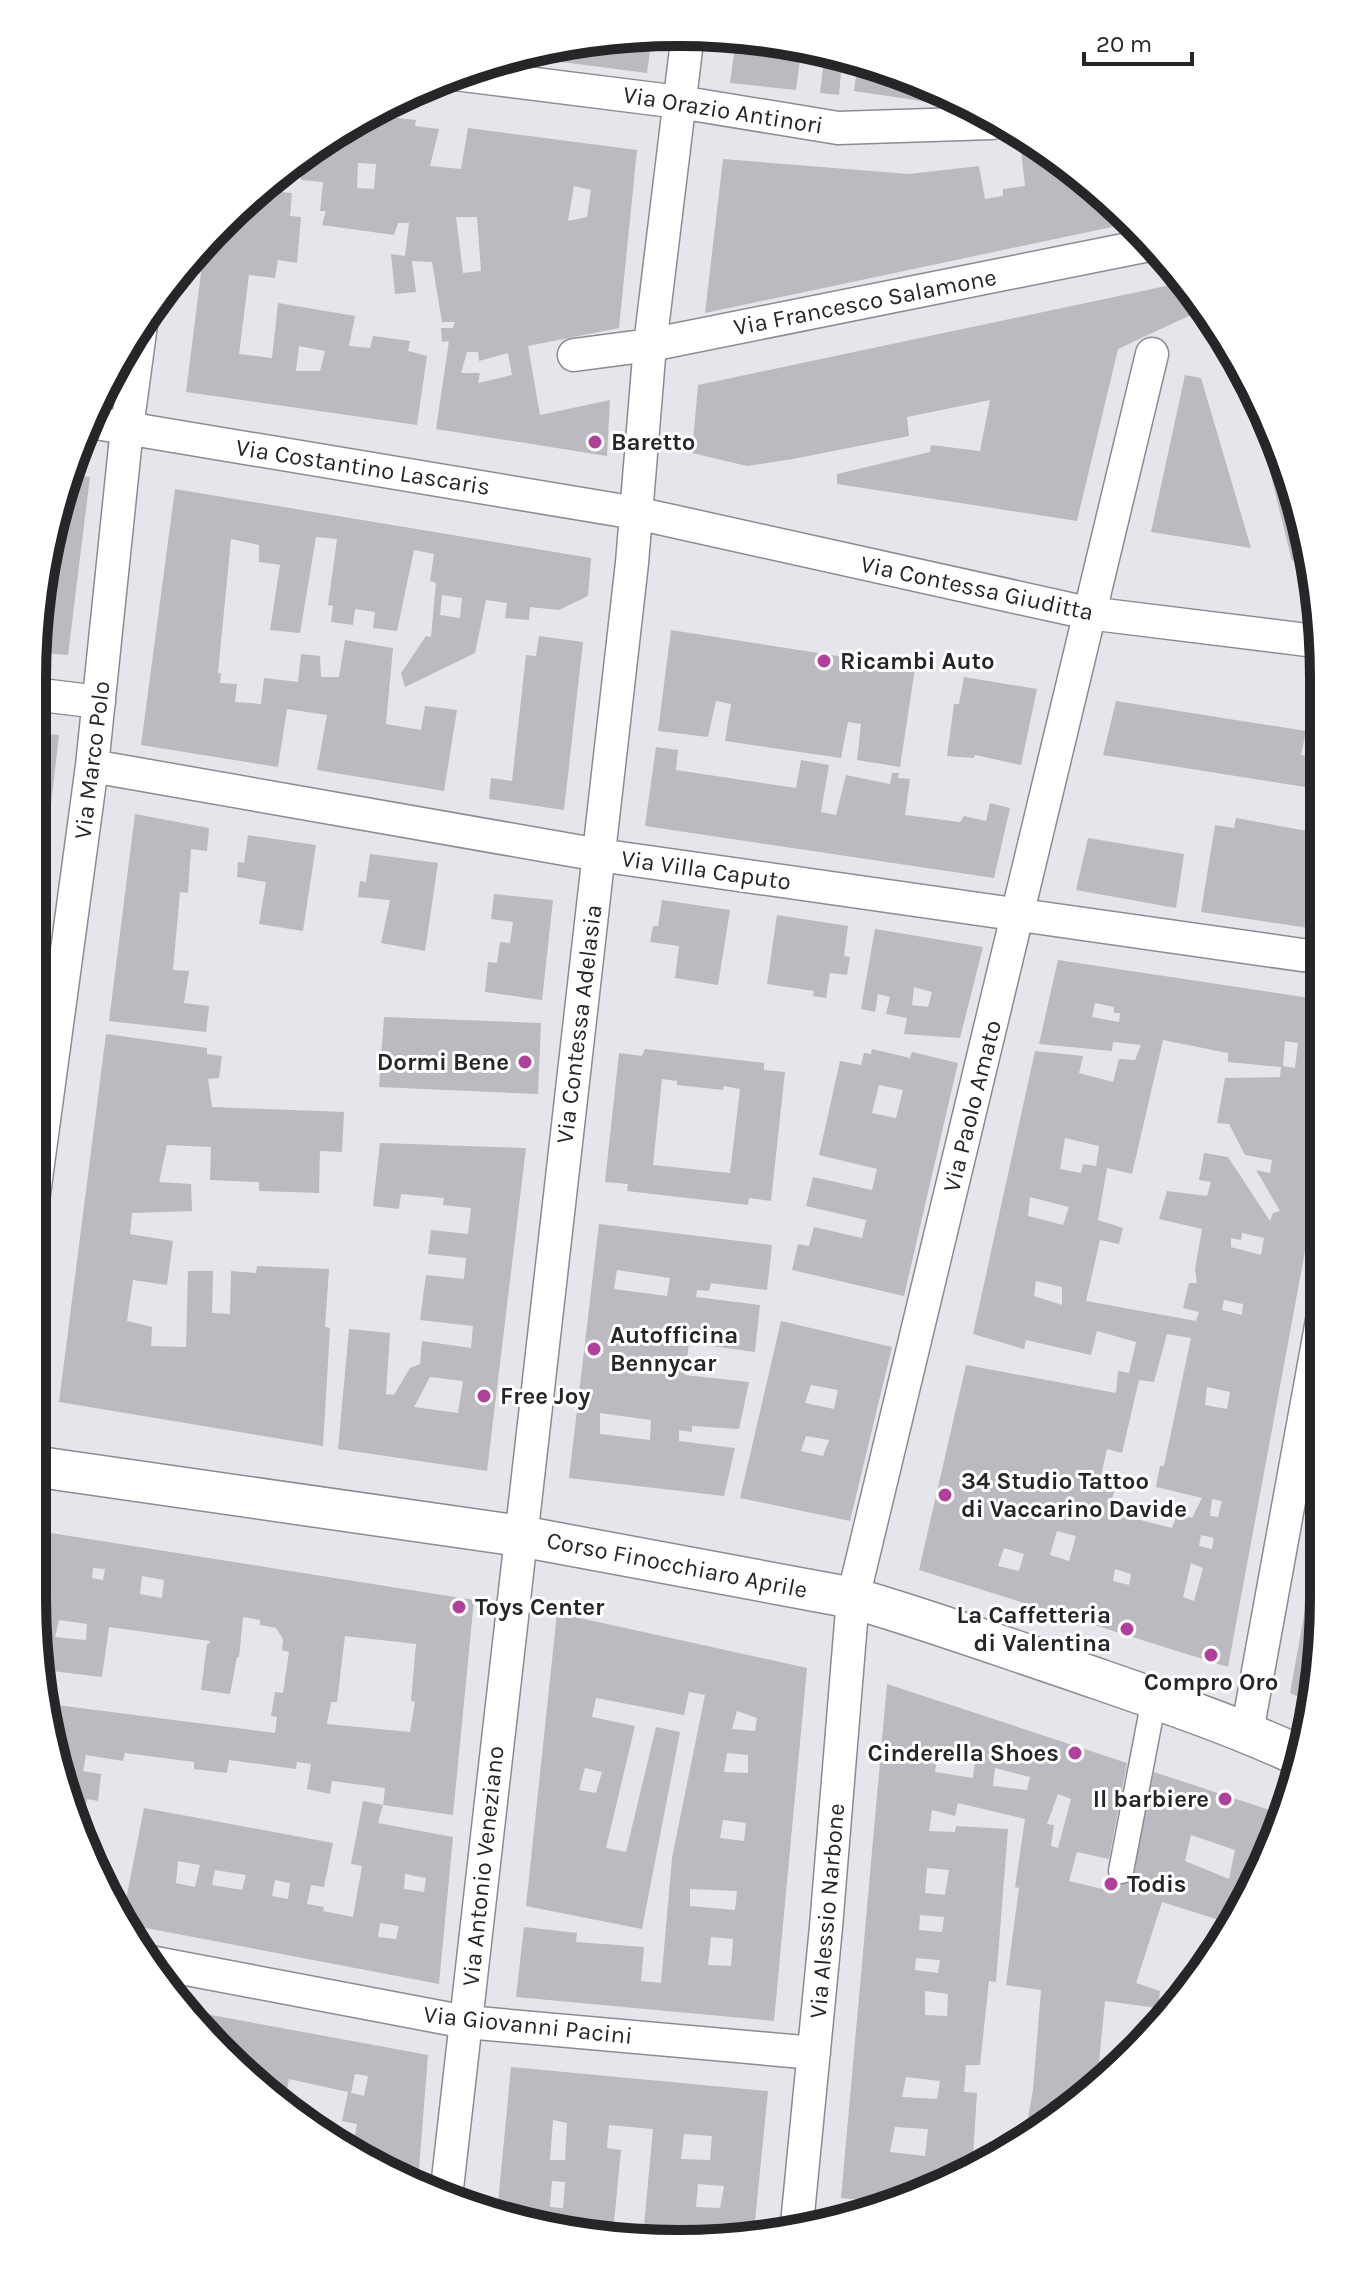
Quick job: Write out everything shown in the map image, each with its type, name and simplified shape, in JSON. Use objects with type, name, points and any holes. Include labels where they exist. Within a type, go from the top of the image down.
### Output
[{"type":"street","name":"Via Contessa Adelasia","points":[[520,1536],[599,855],[636,513],[650,345],[686,46]]},
{"type":"street","name":"Via Orazio Antinori","points":[[483,78],[679,102],[838,128],[980,123]]},
{"type":"street","name":"Via Francesco Salamone","points":[[574,355],[650,345],[1140,247]]},
{"type":"street","name":"Via Marco Polo","points":[[46,1000],[48,971],[92,766],[137,352]]},
{"type":"street","name":"Via Paolo Amato","points":[[853,1598],[1152,354]]},
{"type":"street","name":"Via Costantino Lascaris","points":[[100,424],[636,513]]},
{"type":"street","name":"Via Contessa Giuditta","points":[[636,513],[1088,613],[1309,640]]},
{"type":"street","points":[[46,696],[99,702]]},
{"type":"street","name":"Via Villa Caputo","points":[[92,766],[599,855],[1310,956]]},
{"type":"street","points":[[1247,1732],[1310,1386]]},
{"type":"street","name":"Corso Finocchiaro Aprile","points":[[46,1468],[520,1536],[853,1598],[1154,1699],[1247,1732],[1291,1752]]},
{"type":"street","name":"Via Antonio Veneziano","points":[[447,2186],[520,1536]]},
{"type":"street","name":"Via Alessio Narbone","points":[[799,2218],[853,1598]]},
{"type":"street","points":[[1121,1871],[1154,1699]]},
{"type":"street","name":"Via Giovanni Pacini","points":[[164,1965],[466,2022],[814,2053]]},
{"type":"building","points":[[650,47],[647,73],[547,60],[596,51]]},
{"type":"building","points":[[735,49],[800,58],[796,90],[730,83]]},
{"type":"building","points":[[824,64],[841,68],[839,95],[820,93]]},
{"type":"building","points":[[856,72],[942,104],[854,91]]},
{"type":"building","points":[[387,117],[416,120],[415,126],[439,129],[430,166],[461,169],[468,128],[637,150],[619,328],[528,346],[540,415],[610,400],[607,456],[436,429],[449,341],[442,342],[441,328],[453,328],[455,322],[442,322],[432,262],[412,261],[416,292],[395,294],[391,254],[405,256],[409,223],[398,223],[394,235],[322,225],[326,211],[320,211],[323,182],[301,180],[301,171]],"holes":[[[358,163],[376,164],[374,189],[357,188]],[[574,186],[591,190],[587,217],[568,221]],[[456,217],[477,217],[481,271],[463,273]],[[467,352],[478,352],[479,361],[508,353],[512,375],[478,383],[480,373],[461,373]]]},
{"type":"building","points":[[1021,148],[1063,177],[1119,226],[705,313],[723,159],[909,174],[979,166],[985,199],[1003,196],[1003,189],[1025,186]]},
{"type":"building","points":[[275,191],[292,193],[290,216],[301,217],[297,263],[278,260],[275,278],[249,275],[239,354],[272,358],[278,303],[355,316],[349,346],[370,348],[373,336],[410,341],[408,351],[427,356],[417,425],[186,392],[202,262]],"holes":[[[299,346],[325,351],[320,371],[296,371]]]},
{"type":"building","points":[[1172,285],[1201,325],[1197,326],[1193,314],[1118,349],[1077,521],[837,484],[837,474],[930,452],[931,445],[980,451],[990,400],[907,417],[909,436],[747,466],[692,453],[698,385]]},
{"type":"building","points":[[1185,375],[1201,378],[1251,548],[1151,532]]},
{"type":"building","points":[[1239,387],[1262,436],[1288,514],[1299,559],[1292,561],[1269,468]]},
{"type":"building","points":[[80,475],[90,477],[68,655],[47,653],[47,637],[58,555]]},
{"type":"building","points":[[175,489],[591,558],[588,596],[559,610],[530,607],[529,620],[505,618],[507,603],[486,600],[475,653],[405,687],[401,673],[426,636],[431,637],[436,583],[430,581],[434,554],[414,550],[397,631],[373,628],[375,612],[355,609],[353,625],[331,622],[333,606],[328,605],[337,539],[316,537],[300,633],[270,630],[280,565],[259,562],[259,545],[231,539],[218,673],[221,673],[220,683],[237,684],[235,702],[261,704],[264,678],[298,682],[301,654],[320,656],[321,677],[339,677],[345,640],[393,648],[386,724],[421,730],[425,706],[457,710],[444,791],[317,770],[327,715],[287,709],[278,767],[141,745]],"holes":[[[442,595],[462,598],[460,618],[440,615]]]},
{"type":"building","points":[[671,630],[915,668],[900,767],[857,760],[861,724],[848,722],[841,758],[725,741],[731,704],[716,701],[708,737],[658,731]]},
{"type":"building","points":[[539,636],[583,642],[564,810],[489,799],[491,778],[512,781],[526,655],[536,656]]},
{"type":"building","points":[[964,677],[1037,689],[1021,765],[975,755],[974,758],[947,756],[954,704],[959,704]]},
{"type":"building","points":[[1116,701],[1306,731],[1301,755],[1310,756],[1310,788],[1103,755]]},
{"type":"building","points":[[46,734],[59,735],[46,847]]},
{"type":"building","points":[[656,747],[678,750],[676,770],[796,788],[801,760],[829,765],[821,812],[836,815],[846,775],[890,784],[892,773],[899,773],[898,778],[910,779],[905,815],[960,822],[964,816],[986,821],[990,803],[1010,808],[994,878],[645,826]]},
{"type":"building","points":[[135,814],[209,828],[207,851],[191,849],[188,893],[180,892],[173,970],[189,971],[184,1003],[209,1006],[206,1032],[109,1021]]},
{"type":"building","points":[[1236,818],[1310,832],[1310,928],[1201,912],[1215,825],[1234,828]]},
{"type":"building","points":[[248,835],[316,845],[303,931],[259,924],[266,882],[237,877],[238,862],[244,863]]},
{"type":"building","points":[[1088,838],[1184,854],[1176,908],[1076,890]]},
{"type":"building","points":[[370,854],[438,863],[425,951],[381,943],[390,900],[358,897],[360,881],[366,882]]},
{"type":"building","points":[[494,894],[553,900],[542,1000],[485,992],[488,962],[497,963],[500,942],[510,943],[513,922],[491,919]]},
{"type":"building","points":[[662,900],[730,910],[718,985],[675,978],[679,946],[650,942],[653,926],[658,926]]},
{"type":"building","points":[[777,915],[848,926],[844,956],[850,957],[847,975],[830,973],[826,998],[813,996],[814,991],[767,984]]},
{"type":"building","points":[[875,929],[983,947],[960,1038],[904,1034],[907,1018],[886,1014],[890,997],[878,994],[875,1012],[861,1009]],"holes":[[[914,987],[932,992],[928,1007],[912,1005]]]},
{"type":"building","points":[[1058,960],[1310,998],[1310,1224],[1228,1667],[919,1570],[966,1365],[1116,1393],[1118,1371],[1129,1373],[1136,1342],[1097,1331],[1091,1355],[1026,1340],[1024,1349],[973,1334],[1035,1051],[1083,1056],[1079,1073],[1113,1082],[1119,1059],[1135,1060],[1141,1045],[1113,1042],[1112,1051],[1039,1044]],"holes":[[[1095,1003],[1114,1007],[1114,1013],[1120,1013],[1119,1022],[1092,1017]],[[1163,1040],[1228,1053],[1228,1062],[1281,1067],[1280,1077],[1225,1078],[1217,1123],[1229,1124],[1245,1155],[1272,1160],[1270,1173],[1256,1170],[1280,1211],[1273,1213],[1270,1221],[1228,1157],[1204,1153],[1199,1180],[1211,1182],[1207,1196],[1167,1191],[1159,1219],[1202,1229],[1195,1269],[1197,1283],[1189,1283],[1183,1308],[1199,1312],[1196,1321],[1086,1301],[1100,1240],[1119,1244],[1123,1228],[1098,1220],[1107,1168],[1132,1174]],[[1285,1041],[1298,1043],[1295,1068],[1283,1066]],[[1065,1138],[1099,1146],[1096,1166],[1083,1164],[1081,1173],[1060,1169]],[[1030,1197],[1069,1207],[1063,1225],[1028,1216]],[[1242,1233],[1264,1238],[1261,1255],[1231,1247],[1231,1238],[1241,1240]],[[1036,1281],[1062,1287],[1062,1305],[1034,1296]],[[1224,1300],[1243,1304],[1242,1315],[1222,1310]],[[1167,1334],[1191,1338],[1164,1466],[1160,1466],[1156,1487],[1202,1498],[1192,1518],[1177,1514],[1172,1528],[1109,1512],[1116,1483],[1100,1480],[1107,1449],[1122,1453],[1139,1380],[1154,1382]],[[1207,1387],[1230,1392],[1227,1409],[1205,1405]],[[1212,1499],[1222,1501],[1218,1517],[1210,1516]],[[1057,1531],[1076,1536],[1069,1561],[1050,1555]],[[1201,1535],[1214,1538],[1212,1549],[1199,1546]],[[1004,1548],[1024,1554],[1019,1571],[998,1566]],[[1191,1563],[1203,1568],[1194,1601],[1183,1597]],[[1115,1569],[1131,1574],[1129,1585],[1113,1581]]]},
{"type":"building","points":[[384,1017],[541,1023],[538,1094],[379,1087]]},
{"type":"building","points":[[106,1034],[207,1048],[207,1054],[222,1056],[219,1078],[208,1079],[212,1107],[344,1112],[342,1152],[320,1151],[319,1193],[259,1191],[259,1182],[210,1180],[211,1147],[167,1145],[159,1182],[191,1184],[192,1211],[132,1213],[130,1234],[173,1241],[167,1285],[133,1280],[127,1321],[152,1327],[151,1346],[186,1347],[188,1271],[213,1271],[212,1313],[230,1314],[231,1271],[256,1273],[257,1266],[329,1269],[325,1327],[330,1328],[323,1446],[59,1402]]},
{"type":"building","points":[[645,1049],[764,1063],[764,1070],[785,1072],[771,1201],[749,1198],[748,1205],[627,1191],[628,1184],[605,1182],[619,1053],[642,1056]],"holes":[[[662,1079],[677,1081],[677,1085],[740,1089],[730,1173],[653,1165]]]},
{"type":"building","points":[[872,1049],[910,1058],[912,1052],[958,1063],[904,1296],[792,1270],[798,1244],[809,1246],[814,1227],[862,1238],[866,1220],[806,1206],[813,1177],[872,1190],[877,1169],[819,1155],[840,1061],[861,1065],[864,1053],[871,1054]],"holes":[[[879,1085],[903,1090],[896,1118],[872,1113]]]},
{"type":"building","points":[[380,1143],[526,1148],[487,1471],[338,1449],[349,1329],[390,1333],[386,1394],[394,1395],[410,1368],[420,1364],[422,1341],[471,1348],[473,1326],[420,1320],[426,1275],[464,1279],[466,1258],[428,1254],[431,1230],[468,1234],[471,1208],[443,1205],[444,1198],[401,1194],[399,1209],[373,1206]],"holes":[[[430,1377],[463,1381],[458,1413],[414,1407]]]},
{"type":"building","points":[[599,1224],[772,1245],[767,1290],[711,1283],[709,1291],[697,1290],[696,1297],[760,1305],[755,1352],[689,1343],[685,1375],[749,1382],[739,1429],[692,1426],[692,1432],[679,1430],[679,1441],[735,1448],[724,1496],[569,1478]],"holes":[[[617,1270],[670,1278],[667,1296],[614,1289]],[[600,1413],[651,1420],[650,1440],[600,1434]]]},
{"type":"building","points":[[781,1321],[892,1347],[850,1521],[740,1498]],"holes":[[[811,1385],[838,1390],[834,1409],[805,1403]],[[806,1436],[829,1440],[823,1456],[801,1451]]]},
{"type":"building","points":[[46,1532],[474,1600],[453,1815],[383,1805],[385,1788],[332,1781],[330,1794],[307,1789],[311,1764],[297,1762],[296,1769],[229,1760],[227,1773],[194,1769],[194,1762],[125,1753],[123,1761],[86,1755],[83,1771],[101,1774],[98,1801],[87,1799],[85,1816],[68,1762],[55,1705],[275,1733],[277,1717],[271,1716],[275,1692],[283,1693],[289,1652],[282,1650],[283,1639],[276,1628],[260,1625],[260,1620],[243,1617],[239,1657],[230,1694],[201,1690],[207,1644],[210,1641],[109,1627],[102,1677],[50,1671]],"holes":[[[93,1568],[105,1569],[103,1580],[92,1578]],[[142,1576],[164,1580],[162,1598],[140,1594]],[[59,1620],[87,1624],[86,1640],[55,1637]],[[345,1636],[416,1644],[411,1701],[415,1702],[410,1732],[327,1724],[331,1702],[337,1702]]]},
{"type":"building","points":[[1310,1583],[1309,1639],[1302,1698],[1290,1693]]},
{"type":"building","points":[[557,1613],[807,1668],[774,2021],[516,1997],[524,1927],[577,1933],[576,1942],[644,1947],[641,1981],[661,1983],[672,1858],[705,1695],[689,1692],[684,1715],[596,1698],[592,1717],[635,1726],[606,1848],[626,1852],[656,1727],[680,1732],[642,1929],[526,1906]],"holes":[[[737,1711],[757,1718],[755,1731],[732,1729]],[[727,1753],[748,1755],[748,1773],[724,1772]],[[585,1768],[602,1772],[596,1793],[579,1790]],[[723,1820],[746,1823],[744,1841],[720,1838]],[[690,1889],[737,1891],[735,1910],[690,1906]],[[711,1937],[733,1939],[731,1966],[708,1965]]]},
{"type":"building","points":[[887,1684],[1127,1763],[1109,1859],[1077,1852],[1069,1881],[1102,1889],[1105,1878],[1130,1882],[1154,1772],[1272,1811],[1245,1878],[1213,1933],[1216,1919],[1162,1902],[1136,1983],[1160,1991],[1158,2008],[1105,2001],[1098,2070],[1027,2124],[1033,2090],[1041,1990],[1006,1985],[1025,1819],[958,1803],[955,1816],[932,1810],[929,1831],[955,1832],[956,1826],[1008,1829],[996,1982],[989,1981],[980,2065],[966,2065],[964,2092],[977,2093],[974,2156],[920,2182],[866,2201],[841,2198]],"holes":[[[939,1747],[976,1751],[973,1778],[935,1772]],[[995,1768],[1030,1777],[1027,1790],[993,1786]],[[1058,1794],[1071,1799],[1058,1848],[1051,1846],[1054,1825],[1047,1824]],[[1191,1835],[1235,1850],[1229,1879],[1185,1861]],[[927,1868],[949,1870],[945,1895],[925,1893]],[[920,1915],[944,1917],[942,1932],[919,1930]],[[916,1958],[940,1960],[938,1973],[915,1970]],[[925,1991],[948,1994],[947,2016],[925,2015]],[[906,2077],[940,2081],[937,2099],[902,2097]],[[895,2127],[928,2129],[925,2156],[890,2152]]]},
{"type":"building","points":[[363,1801],[383,1805],[378,1823],[453,1837],[439,1984],[139,1927],[123,1900],[126,1900],[144,1808],[333,1843],[324,1887],[311,1885],[307,1904],[324,1907],[323,1911],[353,1917],[362,1866],[351,1864]],"holes":[[[178,1861],[200,1865],[195,1887],[176,1883]],[[215,1870],[246,1875],[242,1890],[212,1885]],[[405,1874],[426,1878],[424,1892],[404,1889]],[[275,1880],[290,1883],[288,1899],[272,1896]],[[380,1923],[399,1926],[396,1939],[378,1937]]]},
{"type":"building","points":[[202,2013],[428,2055],[419,2174],[354,2140],[357,2124],[342,2121],[348,2092],[289,2079],[286,2093]],"holes":[[[355,2074],[368,2076],[364,2096],[351,2093]]]},
{"type":"building","points":[[511,2067],[768,2091],[755,2226],[644,2229],[653,2129],[609,2125],[607,2148],[621,2150],[614,2227],[555,2218],[498,2203]],"holes":[[[553,2120],[567,2123],[565,2160],[550,2160]],[[684,2134],[712,2136],[710,2160],[681,2159]],[[552,2181],[565,2182],[563,2208],[550,2207]],[[698,2184],[724,2186],[720,2208],[696,2207]]]},
{"type":"place","name":"Baretto","points":[[595,442]]},
{"type":"place","name":"Ricambi Auto","points":[[824,661]]},
{"type":"place","name":"Dormi Bene","points":[[525,1062]]},
{"type":"place","name":"Autofficina Bennycar","points":[[594,1349]]},
{"type":"place","name":"Free Joy","points":[[484,1396]]},
{"type":"place","name":"34 Studio Tattoo di Vaccarino Davide","points":[[945,1495]]},
{"type":"place","name":"Toys Center","points":[[459,1607]]},
{"type":"place","name":"La Caffetteria di Valentina","points":[[1127,1629]]},
{"type":"place","name":"Compro Oro","points":[[1211,1655]]},
{"type":"place","name":"Cinderella Shoes","points":[[1075,1753]]},
{"type":"place","name":"Il barbiere","points":[[1225,1799]]},
{"type":"place","name":"Todis","points":[[1111,1884]]}]
